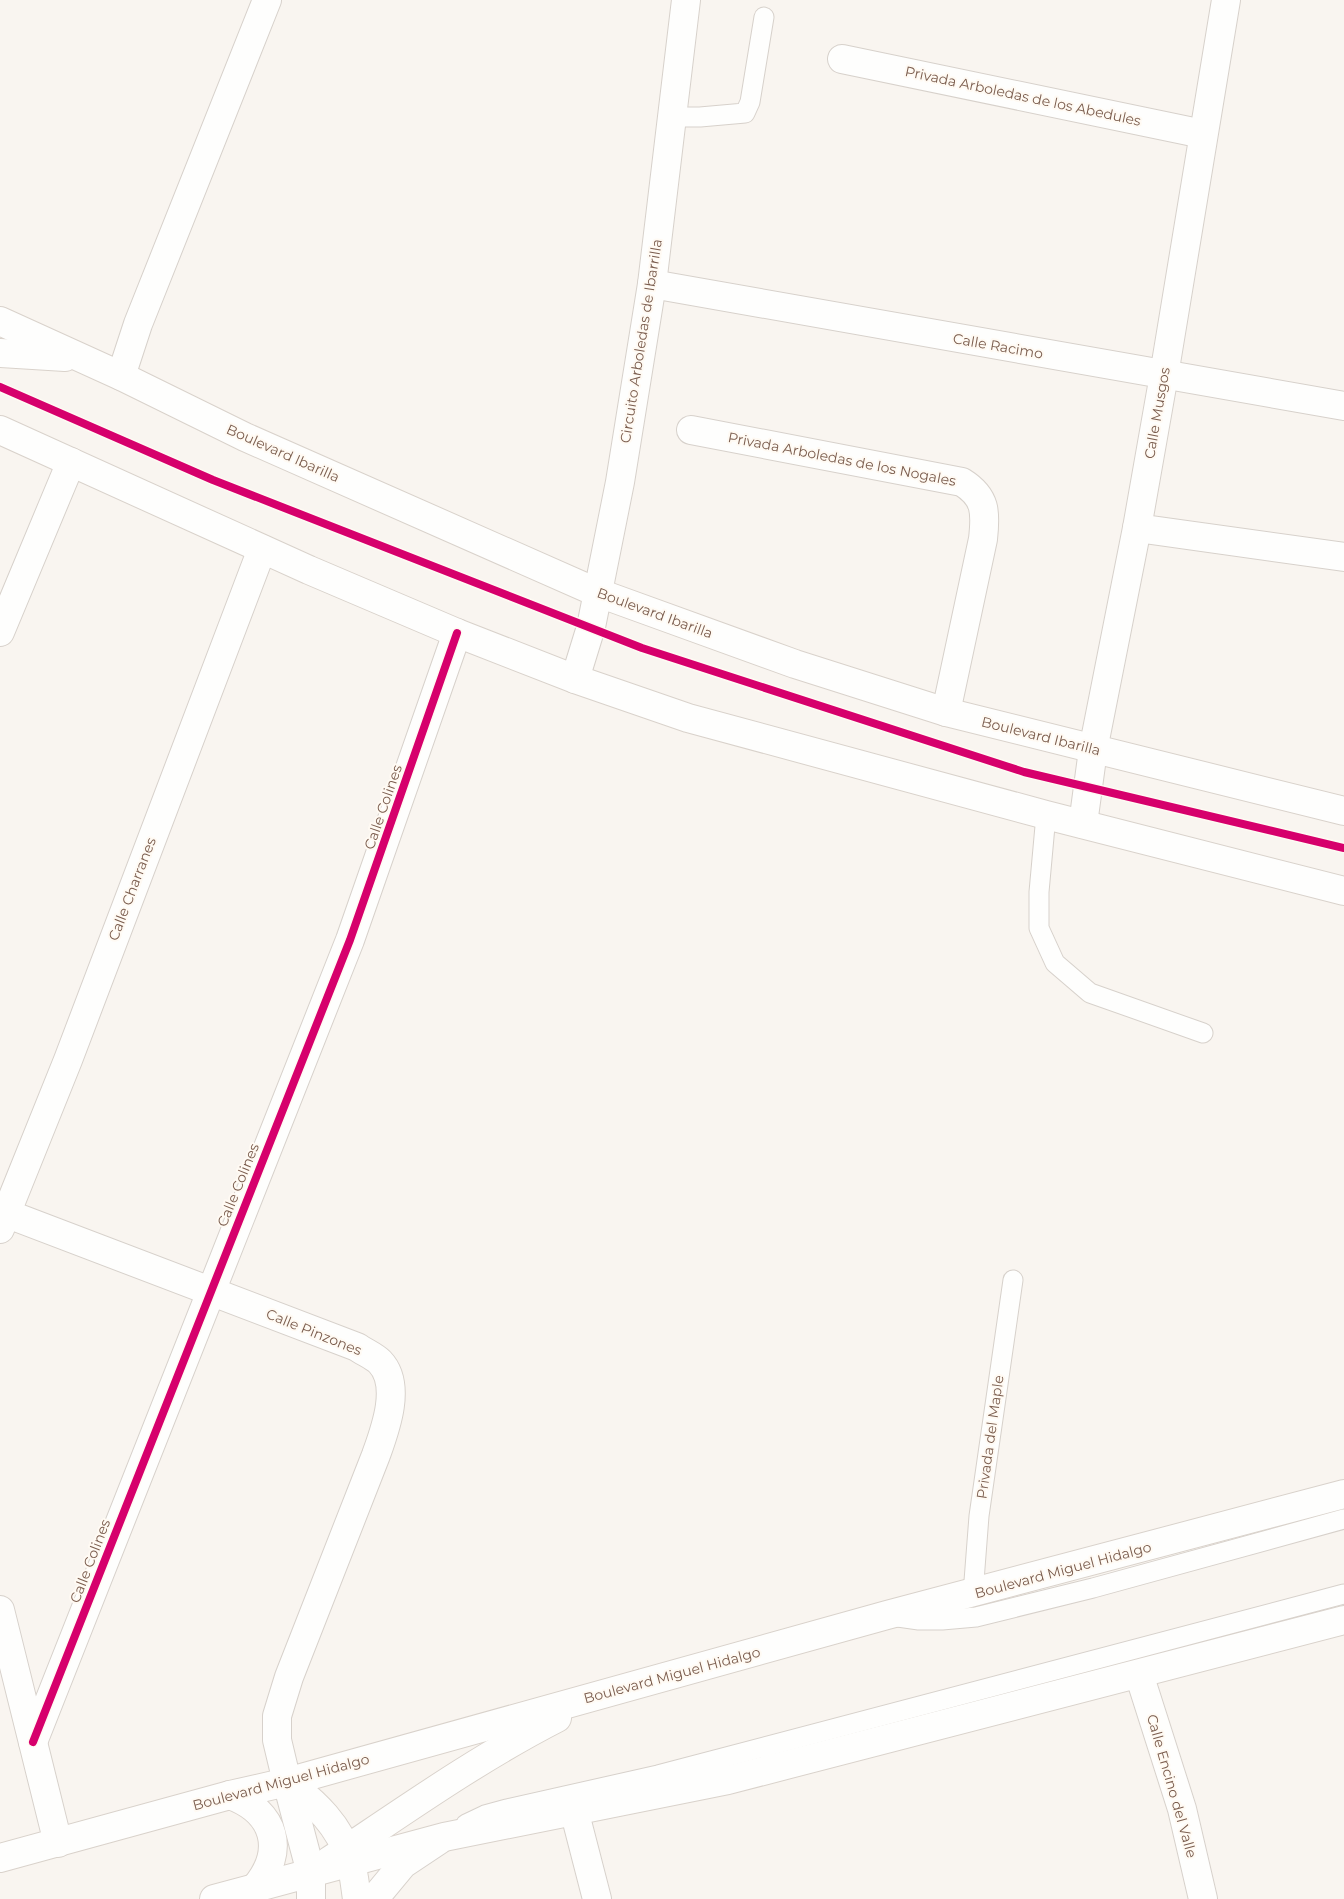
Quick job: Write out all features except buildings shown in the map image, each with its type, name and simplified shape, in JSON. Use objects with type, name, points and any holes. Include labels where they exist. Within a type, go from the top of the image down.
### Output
[{"type":"street","points":[[121,376],[138,324],[267,0]]},
{"type":"street","name":"Circuito Arboledas de Ibarrilla","points":[[575,679],[590,627],[620,482],[652,284],[686,0]]},
{"type":"street","name":"Calle Musgos","points":[[1083,824],[1093,750],[1164,375],[1226,0]]},
{"type":"street","name":"Privada Arboledas de los Abedules","points":[[842,59],[1203,134]]},
{"type":"street","name":"Calle Racimo","points":[[652,284],[1344,406]]},
{"type":"street","name":"Boulevard Ibarilla","points":[[0,321],[121,376],[245,437],[596,592],[795,664],[946,712],[1344,811]]},
{"type":"street","points":[[0,353],[79,358]]},
{"type":"street","points":[[0,430],[309,570],[457,633],[575,679],[688,718],[1046,815],[1344,891]]},
{"type":"street","name":"Privada Arboledas de los Nogales","points":[[691,430],[962,482],[974,490],[982,503],[985,519],[983,539],[946,712]]},
{"type":"street","points":[[0,632],[71,462]]},
{"type":"street","points":[[1136,528],[1344,557]]},
{"type":"street","name":"Calle Charranes","points":[[2,1218],[68,1060],[262,549]]},
{"type":"street","name":"Calle Colines","points":[[33,1742],[210,1290],[350,940],[457,633]]},
{"type":"street","name":"Calle Pinzones","points":[[2,1218],[210,1290],[357,1347],[380,1361],[389,1381],[388,1420],[289,1676],[277,1716],[277,1740],[311,1886]]},
{"type":"street","name":"Boulevard Miguel Hidalgo","points":[[0,1858],[287,1782],[888,1615],[973,1594],[1344,1494]]},
{"type":"street","points":[[0,1610],[58,1843]]},
{"type":"street","points":[[349,1856],[728,1780],[1344,1620]]},
{"type":"street","name":"Calle Encino del Valle","points":[[1139,1674],[1182,1809],[1203,1899]]},
{"type":"street","points":[[214,1899],[255,1888],[311,1886],[463,1771],[527,1733],[610,1691]]},
{"type":"street","points":[[287,1782],[312,1800],[327,1817],[349,1856],[357,1899]]},
{"type":"street","points":[[230,1796],[244,1800],[255,1808],[271,1830],[272,1862],[265,1876],[255,1888]]},
{"type":"street","points":[[574,1810],[597,1899]]},
{"type":"street","points":[[374,1899],[404,1864],[444,1837]]},
{"type":"lane","points":[[672,117],[700,117],[745,113],[750,102],[764,17]]},
{"type":"lane","points":[[1046,815],[1039,892],[1039,928],[1055,963],[1090,993],[1203,1033]]},
{"type":"lane","name":"Privada del Maple","points":[[973,1594],[979,1516],[1013,1280]]},
{"type":"lane","points":[[888,1615],[919,1620],[976,1617],[1102,1585],[1344,1519]]},
{"type":"lane","points":[[444,1837],[468,1823],[492,1813],[658,1775],[1344,1594]]},
{"type":"cycle path","points":[[0,387],[213,480],[642,648],[1024,772],[1344,848]]},
{"type":"cycle path","points":[[33,1742],[350,940],[457,633]]}]
